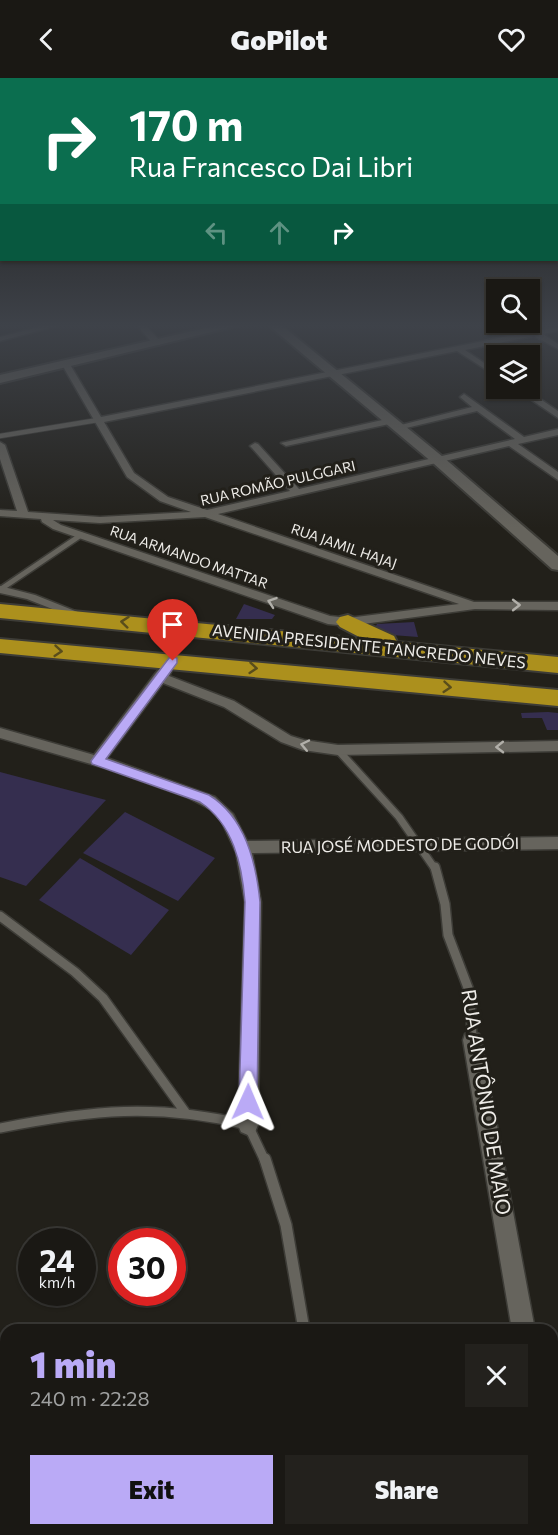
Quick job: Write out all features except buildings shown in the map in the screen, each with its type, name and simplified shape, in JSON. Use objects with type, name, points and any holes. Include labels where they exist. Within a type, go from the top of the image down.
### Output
[{"type":"highway","name":"AVENIDA PRESIDENTE TANCREDO NEVES","points":[[0,596],[86,618],[558,665]]},
{"type":"highway","points":[[338,621],[408,649]]},
{"type":"highway","name":"AVENIDA PRESIDENTE TANCREDO NEVES","points":[[0,646],[166,669],[558,698]]},
{"type":"main road","points":[[356,392],[558,564]]},
{"type":"street","name":"RUA JAMIL HAJAJ","points":[[82,392],[130,475],[164,499],[475,605]]},
{"type":"street","points":[[98,420],[242,392]]},
{"type":"street","points":[[464,398],[522,440]]},
{"type":"street","points":[[534,399],[558,415]]},
{"type":"street","points":[[285,443],[478,408]]},
{"type":"street","name":"RUA ROMÃO PULGGARI","points":[[0,513],[99,520],[203,514],[558,432]]},
{"type":"street","points":[[511,443],[558,477]]},
{"type":"street","points":[[0,445],[24,516]]},
{"type":"street","points":[[255,446],[297,493]]},
{"type":"street","name":"RUA ARMANDO MATTAR","points":[[43,517],[57,527],[338,621]]},
{"type":"street","points":[[81,535],[87,526],[99,520]]},
{"type":"street","points":[[338,621],[475,605],[558,606]]},
{"type":"street","points":[[97,761],[166,669],[229,704],[286,740],[303,745],[338,750],[558,746]]},
{"type":"street","points":[[0,733],[97,761],[205,798],[219,807],[225,816],[242,847],[251,879],[253,902],[248,1125]]},
{"type":"street","name":"RUA JOSÉ MODESTO DE GODÓI","points":[[242,847],[558,843]]},
{"type":"street","name":"RUA ANTÔNIO DE MAIO","points":[[472,1040],[523,1324]]},
{"type":"lane","points":[[0,436],[98,420]]},
{"type":"lane","points":[[0,596],[81,535]]},
{"type":"lane","name":"RUA ANTÔNIO DE MAIO","points":[[338,750],[399,817],[435,867],[445,904],[448,935],[470,993],[472,1040]]},
{"type":"lane","points":[[0,916],[75,972],[103,998],[185,1112]]},
{"type":"lane","points":[[0,1128],[95,1113],[147,1109],[185,1112],[248,1125],[279,1192],[292,1245],[303,1324]]},
{"type":"shaded area","points":[[244,604],[275,615],[272,619],[236,619]]},
{"type":"shaded area","points":[[414,622],[418,637],[379,634],[374,629],[377,624]]},
{"type":"shaded area","points":[[521,713],[558,713],[558,730],[547,730],[542,718],[522,718]]},
{"type":"shaded area","points":[[0,772],[106,800],[26,886],[0,877]]},
{"type":"shaded area","points":[[125,812],[215,858],[178,901],[83,853]]},
{"type":"shaded area","points":[[80,858],[169,910],[131,955],[39,900]]},
{"type":"route","points":[[173,661],[97,761],[205,798],[219,807],[242,847],[251,879],[253,902],[248,1102]]}]
